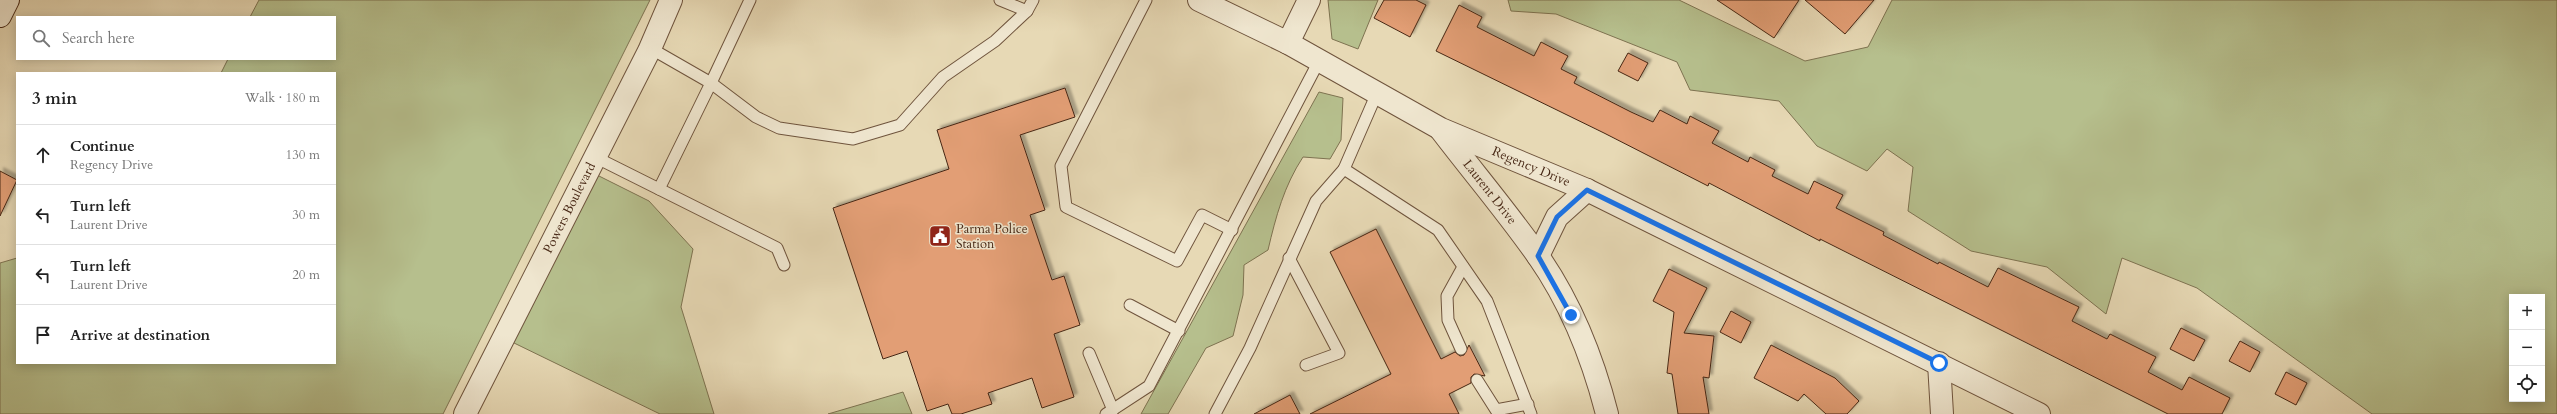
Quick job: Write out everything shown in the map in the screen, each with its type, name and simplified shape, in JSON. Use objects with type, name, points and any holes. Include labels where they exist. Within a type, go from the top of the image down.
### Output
[{"type":"street","points":[[0,16],[8,0]]},
{"type":"street","name":"Powers Boulevard","points":[[465,414],[650,48],[671,0]]},
{"type":"street","name":"Regency Drive","points":[[1199,0],[1288,43],[1441,129],[1587,190],[1939,363],[2039,414]]},
{"type":"street","points":[[1288,43],[1309,0]]},
{"type":"street","name":"Laurent Drive","points":[[1441,129],[1538,256],[1558,289],[1583,341],[1607,414]]},
{"type":"street","points":[[1538,256],[1557,217],[1587,190]]},
{"type":"street","points":[[1939,363],[1942,414]]},
{"type":"lane","points":[[659,189],[750,0]]},
{"type":"lane","points":[[1000,0],[1027,11]]},
{"type":"lane","points":[[650,48],[711,83],[756,116],[779,128],[853,139],[900,125],[943,77],[995,42],[1027,11],[1033,0]]},
{"type":"lane","points":[[1146,0],[1061,166],[1066,207],[1177,261],[1202,215],[1232,230]]},
{"type":"lane","points":[[1089,353],[1110,412],[1149,386],[1232,230],[1319,61]]},
{"type":"lane","points":[[1215,414],[1250,348],[1289,258],[1316,201],[1344,169],[1377,93]]},
{"type":"lane","points":[[595,157],[777,248],[784,265]]},
{"type":"lane","points":[[1344,169],[1438,230],[1487,301],[1529,409],[1496,410],[1477,380]]},
{"type":"lane","points":[[1289,258],[1339,353],[1306,365]]},
{"type":"lane","points":[[1461,349],[1448,320],[1447,296],[1463,267]]},
{"type":"lane","points":[[1130,305],[1178,331]]},
{"type":"green space","points":[[259,0],[650,0],[443,414],[0,414],[0,263],[16,258],[16,364],[336,364],[336,72],[222,72],[228,60],[336,60],[336,16],[251,16]]},
{"type":"green space","points":[[1328,0],[1378,0],[1358,49],[1332,39]]},
{"type":"green space","points":[[1508,0],[1679,0],[1805,61],[1868,47],[1892,0],[2557,0],[2557,414],[2372,414],[2197,288],[2122,258],[2106,314],[2047,267],[1971,251],[1908,211],[1913,167],[1887,149],[1867,171],[1817,146],[1779,101],[1690,90],[1677,62],[1556,14],[1511,11]]},
{"type":"green space","points":[[1319,92],[1343,98],[1341,140],[1330,159],[1303,157],[1296,168],[1281,202],[1268,250],[1244,265],[1243,295],[1233,336],[1206,348],[1168,414],[1141,414]]},
{"type":"green space","points":[[595,174],[649,201],[693,249],[681,307],[714,414],[660,414],[512,342]]},
{"type":"green space","points":[[903,392],[912,414],[828,414]]},
{"type":"building","points":[[1384,0],[1416,0],[1426,5],[1410,37],[1374,18]]},
{"type":"building","points":[[1717,0],[1799,0],[1774,38]]},
{"type":"building","points":[[1805,0],[1874,0],[1845,34]]},
{"type":"building","points":[[1459,5],[1482,17],[1477,27],[1534,56],[1541,42],[1568,56],[1561,69],[1577,77],[1574,83],[1631,112],[1653,122],[1660,110],[1687,124],[1690,116],[1719,131],[1712,143],[1748,162],[1750,157],[1775,170],[1772,176],[1808,194],[1814,181],[1843,195],[1836,208],[1884,232],[1883,235],[1938,264],[1939,262],[1988,287],[1998,268],[2079,307],[2072,321],[2107,339],[2110,334],[2156,357],[2148,372],[2182,390],[2189,377],[2230,398],[2222,414],[2168,414],[1820,239],[1820,241],[1709,183],[1708,186],[1604,133],[1436,51]]},
{"type":"building","points":[[1628,53],[1648,63],[1638,81],[1618,71]]},
{"type":"building","name":"Parma Police Station","points":[[1065,88],[1075,117],[1020,135],[1045,210],[1030,215],[1052,280],[1064,276],[1080,325],[1054,334],[1074,397],[1042,408],[1032,378],[988,393],[992,404],[961,414],[952,414],[948,404],[927,411],[907,351],[883,359],[833,208],[949,169],[937,130]]},
{"type":"building","points":[[0,171],[16,179],[16,182],[0,216]]},
{"type":"building","points":[[1376,229],[1441,359],[1455,352],[1460,356],[1464,355],[1469,345],[1485,376],[1474,374],[1471,377],[1471,383],[1449,394],[1459,414],[1310,414],[1391,374],[1330,252]]},
{"type":"building","points":[[1669,269],[1707,288],[1684,333],[1714,336],[1709,378],[1703,377],[1709,414],[1678,414],[1672,374],[1667,373],[1674,312],[1653,301]]},
{"type":"building","points":[[1731,311],[1751,322],[1741,343],[1720,332]]},
{"type":"building","points":[[2181,328],[2205,340],[2194,361],[2170,349]]},
{"type":"building","points":[[2240,341],[2260,352],[2250,372],[2229,361]]},
{"type":"building","points":[[1771,345],[1835,378],[1859,401],[1847,414],[1826,414],[1804,394],[1798,401],[1754,378]]},
{"type":"building","points":[[2286,372],[2307,383],[2296,405],[2275,394]]},
{"type":"building","points":[[1290,395],[1300,414],[1254,414]]},
{"type":"place","name":"Parma Police Station","points":[[940,236]]},
{"type":"route","points":[[1571,315],[1558,289],[1538,256],[1557,217],[1587,190],[1939,363]]}]
